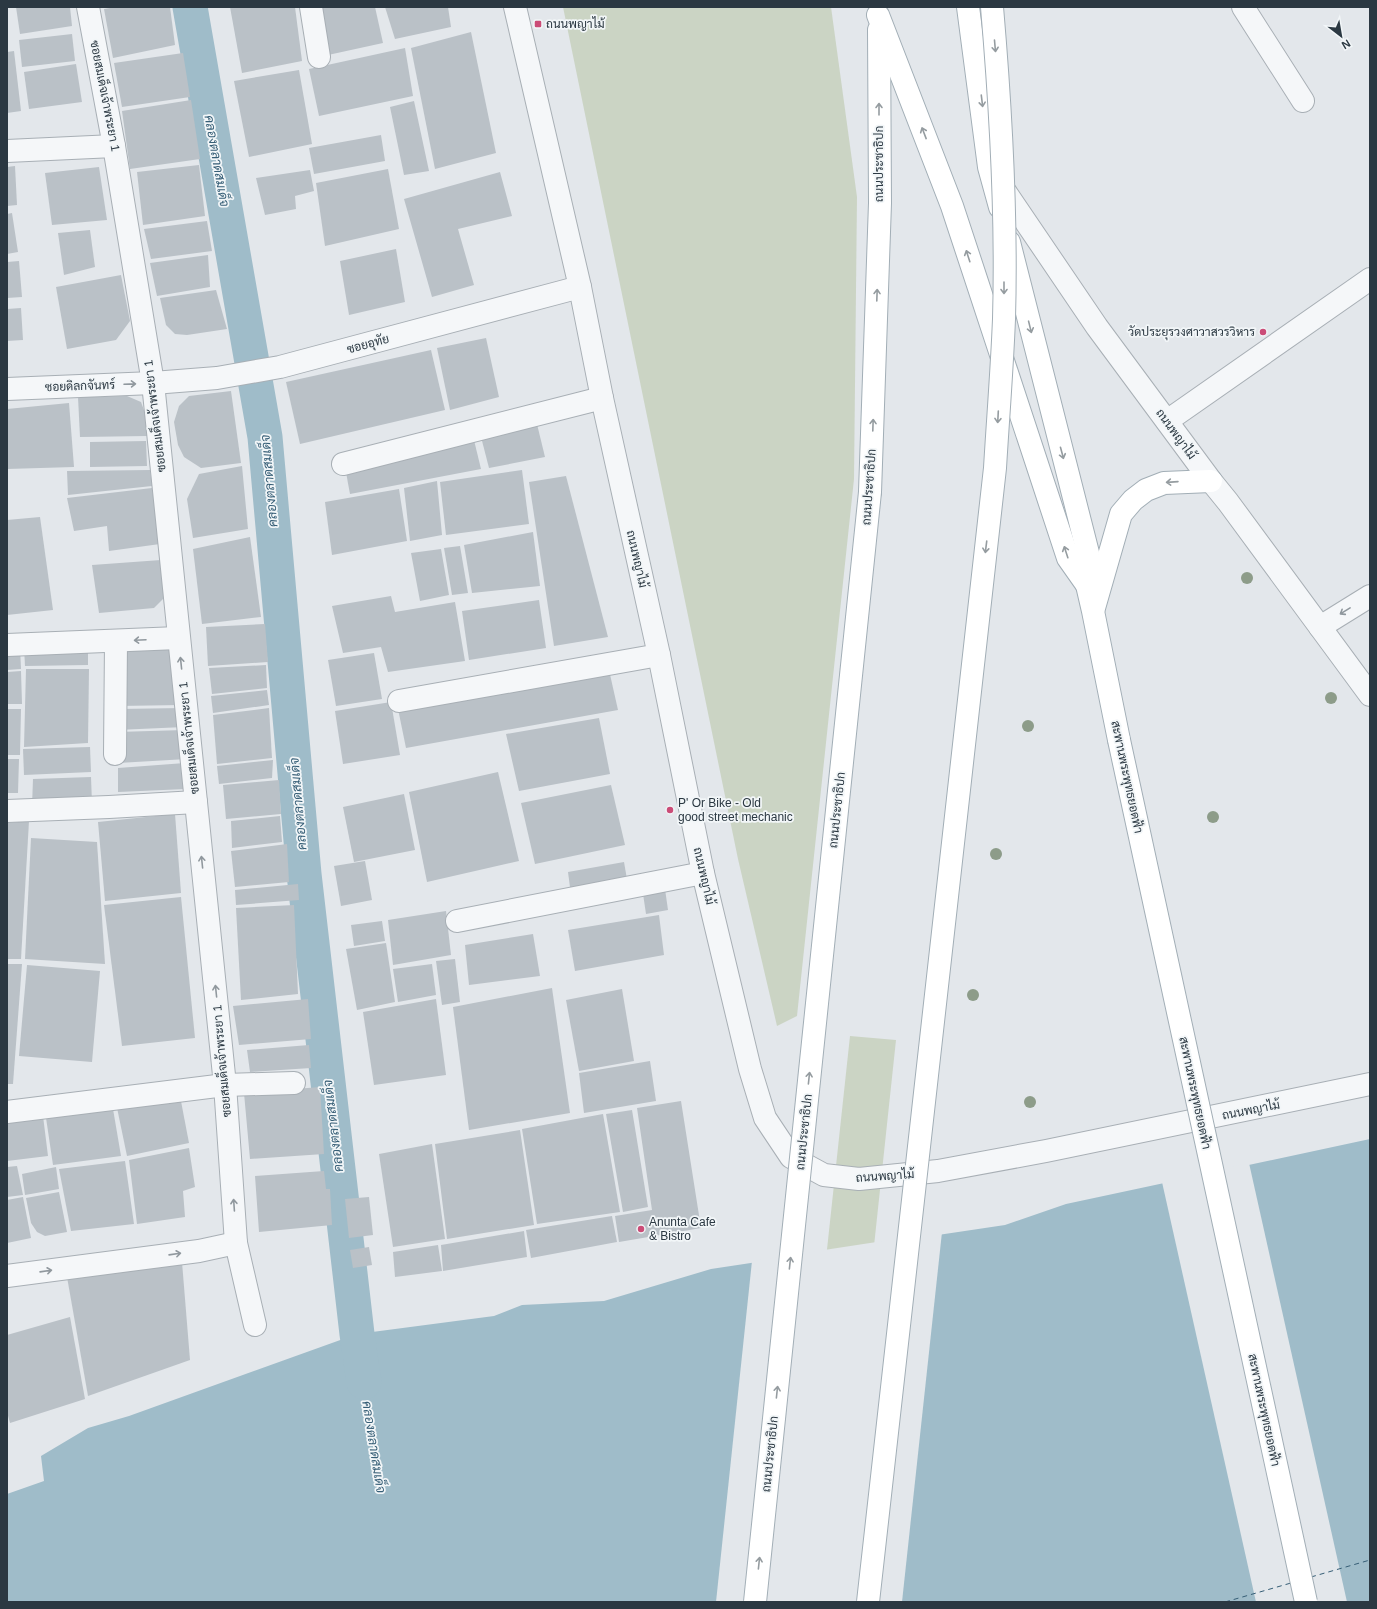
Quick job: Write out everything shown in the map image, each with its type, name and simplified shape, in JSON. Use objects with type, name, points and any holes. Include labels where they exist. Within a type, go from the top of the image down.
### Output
[{"type":"main road","points":[[968,7],[990,168],[1088,553],[1087,585]]},
{"type":"main road","points":[[868,1602],[995,468],[1004,320],[1004,196],[999,84],[992,7]]},
{"type":"main road","name":"ถนนประชาธิปก","points":[[755,1602],[870,492],[880,203],[878,11]]},
{"type":"main road","name":"ถนนประชาธิปก","points":[[878,11],[952,206],[1068,558],[1087,585]]},
{"type":"main road","points":[[1094,611],[1121,514],[1133,500],[1146,490],[1164,483],[1211,481]]},
{"type":"main road","name":"สะพานพระพุทธยอดฟ้า","points":[[1087,585],[1094,611],[1119,740],[1306,1602]]},
{"type":"street","name":"ซอยสมเด็จเจ้าพระยา 1","points":[[88,7],[114,146],[153,383],[178,638],[226,1085],[236,1243],[255,1325]]},
{"type":"street","points":[[311,7],[319,58]]},
{"type":"street","name":"ถนนพญาไม้","points":[[515,7],[580,287],[602,398],[659,655],[703,873],[750,1069],[765,1118],[791,1157],[824,1175],[859,1179],[938,1171],[1082,1144],[1370,1084]]},
{"type":"street","points":[[1243,7],[1303,101]]},
{"type":"street","points":[[7,151],[114,146]]},
{"type":"street","name":"ถนนพญาไม้","points":[[990,168],[1096,327],[1228,502],[1370,695]]},
{"type":"street","points":[[1167,421],[1370,279]]},
{"type":"street","name":"ซอยอุทัย","points":[[153,383],[217,378],[280,367],[580,287]]},
{"type":"street","name":"ซอยดิลกจันทร์","points":[[7,389],[153,383]]},
{"type":"street","points":[[342,464],[602,398]]},
{"type":"street","points":[[1320,627],[1370,596]]},
{"type":"street","points":[[7,645],[116,642],[178,638]]},
{"type":"street","points":[[115,754],[116,642]]},
{"type":"street","points":[[399,701],[659,655]]},
{"type":"street","points":[[7,811],[109,808],[196,802]]},
{"type":"street","points":[[457,921],[703,873]]},
{"type":"street","points":[[7,1112],[226,1085],[294,1083]]},
{"type":"street","points":[[7,1276],[199,1251],[236,1243]]},
{"type":"green space","points":[[563,7],[831,7],[857,197],[854,479],[797,1016],[777,1026],[738,859]]},
{"type":"green space","points":[[850,1036],[896,1040],[836,1602],[789,1602]]},
{"type":"water","points":[[1370,1139],[1370,1602],[7,1602],[7,1494],[44,1481],[41,1456],[88,1428],[129,1416],[357,1334],[494,1316],[522,1305],[604,1301],[711,1269],[1005,1225],[1066,1204]]},
{"type":"pier","points":[[1249,1163],[1347,1602],[1256,1602],[1162,1182]]},
{"type":"pier","points":[[942,1232],[902,1602],[716,1602],[752,1261]]},
{"type":"building","points":[[16,7],[70,7],[72,26],[20,34]]},
{"type":"building","points":[[116,7],[170,7],[175,45],[113,58],[104,9]]},
{"type":"building","points":[[230,7],[295,7],[302,61],[242,73]]},
{"type":"building","points":[[320,7],[375,7],[383,43],[328,55]]},
{"type":"building","points":[[385,7],[448,7],[451,27],[395,39]]},
{"type":"building","points":[[471,32],[496,153],[435,169],[411,48]]},
{"type":"building","points":[[72,34],[75,61],[22,67],[19,40]]},
{"type":"building","points":[[405,48],[413,96],[319,116],[309,69]]},
{"type":"building","points":[[14,51],[21,111],[7,113],[7,52]]},
{"type":"building","points":[[183,53],[190,97],[122,107],[114,63]]},
{"type":"building","points":[[76,64],[82,102],[29,109],[24,72]]},
{"type":"building","points":[[299,70],[312,144],[249,157],[234,81]]},
{"type":"building","points":[[191,100],[200,159],[130,169],[122,111]]},
{"type":"building","points":[[414,101],[429,171],[404,175],[390,107]]},
{"type":"building","points":[[381,135],[385,161],[314,174],[309,148]]},
{"type":"building","points":[[199,165],[205,216],[143,225],[137,172]]},
{"type":"building","points":[[15,166],[17,205],[7,206],[7,167]]},
{"type":"building","points":[[99,167],[107,220],[52,225],[45,173]]},
{"type":"building","points":[[388,169],[399,229],[325,246],[316,183]]},
{"type":"building","points":[[310,170],[314,191],[295,196],[296,209],[265,215],[256,178]]},
{"type":"building","points":[[500,172],[512,216],[458,229],[474,285],[432,297],[404,199]]},
{"type":"building","points":[[12,213],[18,252],[7,254],[7,214]]},
{"type":"building","points":[[207,221],[212,251],[151,259],[144,229]]},
{"type":"building","points":[[90,230],[95,267],[64,275],[58,233]]},
{"type":"building","points":[[396,249],[405,302],[349,315],[340,261]]},
{"type":"building","points":[[208,255],[210,287],[157,296],[150,263]]},
{"type":"building","points":[[19,261],[22,297],[7,298],[7,262]]},
{"type":"building","points":[[121,275],[130,321],[116,340],[67,349],[56,287]]},
{"type":"building","points":[[216,290],[227,329],[187,335],[175,334],[166,325],[160,298]]},
{"type":"building","points":[[21,308],[23,340],[7,341],[7,309]]},
{"type":"building","points":[[486,338],[499,397],[450,410],[437,348]]},
{"type":"building","points":[[431,350],[445,410],[300,444],[286,382]]},
{"type":"building","points":[[231,391],[241,463],[201,468],[184,457],[178,445],[174,422],[179,406],[189,396]]},
{"type":"building","points":[[127,396],[141,402],[146,416],[147,436],[80,437],[78,397]]},
{"type":"building","points":[[69,403],[74,467],[7,469],[7,409]]},
{"type":"building","points":[[536,420],[545,457],[489,468],[480,433]]},
{"type":"building","points":[[473,436],[481,469],[350,494],[345,467]]},
{"type":"building","points":[[146,441],[147,466],[90,467],[90,442]]},
{"type":"building","points":[[242,466],[248,529],[193,538],[187,499],[199,474]]},
{"type":"building","points":[[150,470],[152,486],[68,495],[67,471]]},
{"type":"building","points":[[522,470],[529,524],[446,535],[440,482]]},
{"type":"building","points":[[566,476],[608,637],[554,646],[529,482]]},
{"type":"building","points":[[437,481],[442,535],[410,541],[404,488]]},
{"type":"building","points":[[152,488],[160,544],[109,551],[107,526],[74,531],[67,498]]},
{"type":"building","points":[[399,489],[407,541],[332,555],[325,502]]},
{"type":"building","points":[[40,517],[53,610],[7,615],[7,520]]},
{"type":"building","points":[[533,532],[540,586],[472,593],[464,545]]},
{"type":"building","points":[[250,537],[261,617],[202,624],[193,549]]},
{"type":"building","points":[[460,546],[468,593],[452,595],[444,548]]},
{"type":"building","points":[[441,549],[449,595],[420,601],[411,553]]},
{"type":"building","points":[[161,560],[167,595],[154,608],[99,613],[92,565]]},
{"type":"building","points":[[391,596],[395,612],[455,602],[465,661],[388,672],[381,647],[343,653],[332,606]]},
{"type":"building","points":[[539,600],[546,648],[469,660],[462,611]]},
{"type":"building","points":[[265,624],[268,662],[208,666],[206,627]]},
{"type":"building","points":[[88,646],[88,665],[25,666],[24,647]]},
{"type":"building","points":[[176,646],[182,705],[118,706],[119,647]]},
{"type":"building","points":[[20,647],[21,669],[7,670],[7,648]]},
{"type":"building","points":[[374,653],[382,699],[336,706],[328,660]]},
{"type":"building","points":[[266,665],[267,688],[212,694],[209,668]]},
{"type":"building","points":[[26,669],[89,669],[88,743],[24,747]]},
{"type":"building","points":[[609,670],[618,710],[406,748],[397,704]]},
{"type":"building","points":[[21,671],[22,704],[7,704],[7,672]]},
{"type":"building","points":[[267,690],[269,705],[213,713],[211,696]]},
{"type":"building","points":[[391,702],[400,755],[343,764],[335,711]]},
{"type":"building","points":[[183,708],[184,727],[117,730],[118,709]]},
{"type":"building","points":[[269,708],[272,758],[217,764],[213,715]]},
{"type":"building","points":[[7,709],[21,709],[20,755],[7,755]]},
{"type":"building","points":[[599,718],[610,774],[519,791],[506,734]]},
{"type":"building","points":[[184,730],[187,759],[118,763],[117,732]]},
{"type":"building","points":[[90,747],[91,772],[24,775],[23,749]]},
{"type":"building","points":[[7,759],[19,759],[18,793],[7,793]]},
{"type":"building","points":[[273,760],[272,778],[219,784],[217,766]]},
{"type":"building","points":[[185,763],[186,789],[118,792],[118,768]]},
{"type":"building","points":[[498,772],[519,861],[427,882],[409,792]]},
{"type":"building","points":[[91,777],[92,803],[32,806],[33,779]]},
{"type":"building","points":[[279,780],[281,814],[226,819],[223,785]]},
{"type":"building","points":[[611,785],[625,845],[535,864],[521,803]]},
{"type":"building","points":[[404,794],[415,850],[354,862],[343,807]]},
{"type":"building","points":[[175,814],[181,893],[105,901],[98,822]]},
{"type":"building","points":[[280,816],[282,842],[232,848],[231,821]]},
{"type":"building","points":[[29,821],[21,959],[7,959],[7,823]]},
{"type":"building","points":[[31,838],[97,842],[105,964],[25,959]]},
{"type":"building","points":[[287,844],[289,882],[235,887],[231,851]]},
{"type":"building","points":[[365,861],[372,900],[341,906],[334,866]]},
{"type":"building","points":[[624,862],[628,885],[571,895],[568,872]]},
{"type":"building","points":[[664,882],[668,910],[646,914],[642,887]]},
{"type":"building","points":[[298,884],[299,900],[236,905],[235,890]]},
{"type":"building","points":[[181,897],[195,1038],[122,1046],[104,905]]},
{"type":"building","points":[[294,905],[298,994],[241,1000],[236,908]]},
{"type":"building","points":[[446,911],[451,955],[393,965],[388,920]]},
{"type":"building","points":[[659,915],[664,955],[575,971],[568,930]]},
{"type":"building","points":[[382,921],[385,941],[354,946],[351,925]]},
{"type":"building","points":[[533,934],[540,976],[469,985],[465,945]]},
{"type":"building","points":[[386,943],[395,1002],[357,1010],[346,949]]},
{"type":"building","points":[[455,959],[460,1002],[442,1005],[436,961]]},
{"type":"building","points":[[7,964],[22,964],[13,1084],[7,1084]]},
{"type":"building","points":[[432,964],[436,995],[398,1002],[393,969]]},
{"type":"building","points":[[27,965],[100,971],[92,1062],[19,1056]]},
{"type":"building","points":[[552,988],[570,1113],[469,1130],[453,1007]]},
{"type":"building","points":[[622,989],[634,1061],[579,1071],[566,1000]]},
{"type":"building","points":[[308,999],[311,1039],[239,1045],[233,1006]]},
{"type":"building","points":[[436,999],[446,1075],[374,1085],[363,1012]]},
{"type":"building","points":[[309,1045],[311,1068],[250,1072],[247,1050]]},
{"type":"building","points":[[650,1061],[656,1101],[584,1113],[579,1073]]},
{"type":"building","points":[[320,1087],[324,1154],[250,1159],[244,1093]]},
{"type":"building","points":[[180,1096],[189,1143],[127,1156],[116,1103]]},
{"type":"building","points":[[681,1101],[701,1228],[619,1242],[615,1216],[652,1210],[637,1108]]},
{"type":"building","points":[[112,1103],[121,1156],[53,1165],[45,1111]]},
{"type":"building","points":[[632,1110],[648,1207],[623,1212],[606,1114]]},
{"type":"building","points":[[603,1114],[620,1212],[537,1224],[522,1129]]},
{"type":"building","points":[[43,1116],[48,1156],[7,1161],[7,1121]]},
{"type":"building","points":[[520,1130],[534,1225],[447,1239],[435,1144]]},
{"type":"building","points":[[432,1144],[445,1239],[393,1247],[379,1154]]},
{"type":"building","points":[[189,1148],[195,1187],[183,1191],[185,1217],[137,1224],[129,1160]]},
{"type":"building","points":[[125,1161],[134,1224],[71,1231],[59,1169]]},
{"type":"building","points":[[17,1166],[23,1195],[7,1197],[7,1167]]},
{"type":"building","points":[[56,1167],[59,1189],[25,1195],[22,1174]]},
{"type":"building","points":[[324,1171],[326,1189],[330,1189],[332,1225],[259,1232],[255,1176]]},
{"type":"building","points":[[59,1192],[67,1232],[45,1236],[37,1232],[31,1223],[26,1198]]},
{"type":"building","points":[[23,1197],[31,1238],[7,1243],[7,1200]]},
{"type":"building","points":[[369,1197],[373,1235],[349,1238],[345,1199]]},
{"type":"building","points":[[612,1216],[617,1242],[531,1258],[526,1230]]},
{"type":"building","points":[[524,1231],[527,1257],[443,1271],[441,1245]]},
{"type":"building","points":[[438,1245],[442,1271],[395,1277],[393,1252]]},
{"type":"building","points":[[369,1247],[372,1265],[353,1268],[350,1250]]},
{"type":"building","points":[[182,1262],[190,1360],[88,1396],[67,1277]]},
{"type":"building","points":[[70,1317],[85,1399],[10,1423],[7,1412],[7,1335]]},
{"type":"waterway","name":"คลองตลาดสมเด็จ","points":[[190,7],[265,437],[304,874],[357,1334],[364,1382]]},
{"type":"ferry route","points":[[1311,1577],[1370,1560]]},
{"type":"ferry route","points":[[1225,1602],[1291,1583]]},
{"type":"place","name":"ถนนพญาไม้","points":[[538,24]]},
{"type":"place","name":"วัดประยุรวงศาวาสวรวิหาร","points":[[1263,332]]},
{"type":"place","name":"P' Or Bike - Old good street mechanic","points":[[670,810]]},
{"type":"place","name":"Anunta Cafe & Bistro","points":[[641,1229]]}]
